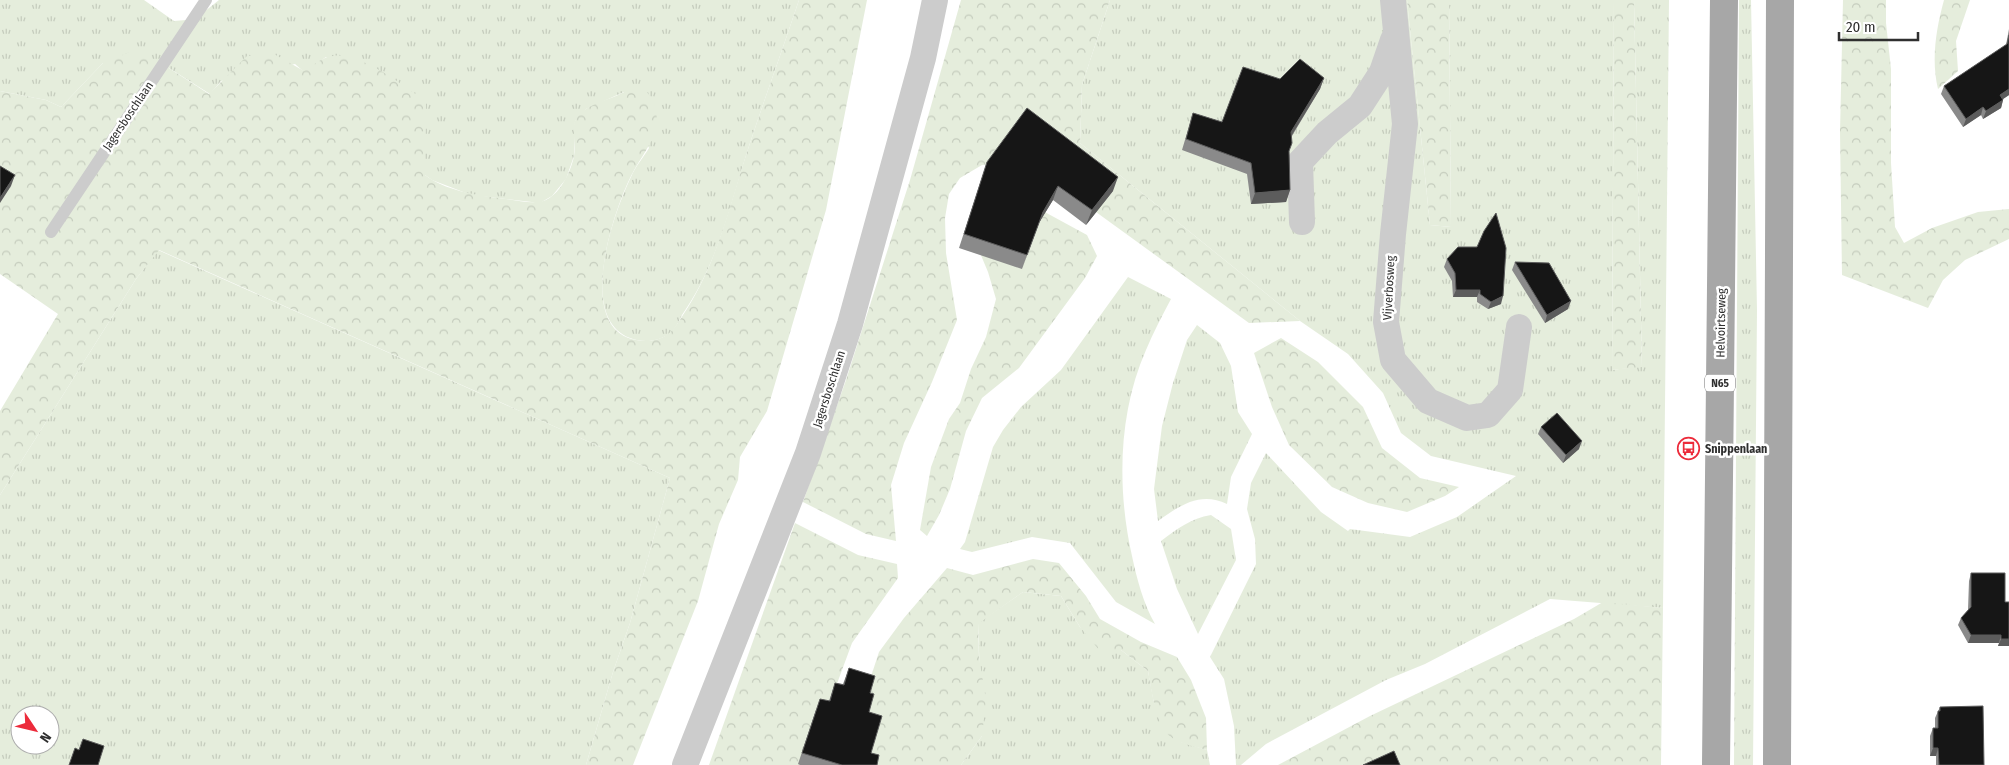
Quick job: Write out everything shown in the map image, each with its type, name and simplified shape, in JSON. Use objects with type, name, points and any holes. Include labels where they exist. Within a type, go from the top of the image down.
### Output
[{"type":"main road","name":"Helvoirtseweg","points":[[1716,765],[1724,0]]},
{"type":"main road","points":[[1777,765],[1780,0]]},
{"type":"street","name":"Jagersboschlaan","points":[[685,765],[808,453],[853,314],[923,58],[935,0]]},
{"type":"street","name":"Vijverbosweg","points":[[1393,0],[1405,124],[1392,234],[1386,322],[1393,360],[1428,401],[1467,418],[1488,415],[1510,390],[1519,327]]},
{"type":"street","name":"Vijverbosweg","points":[[1302,222],[1300,162],[1327,133],[1360,106],[1382,72],[1395,32]]},
{"type":"lane","name":"Jagersboschlaan","points":[[51,232],[206,0]]},
{"type":"green space","points":[[0,0],[144,0],[174,21],[199,16],[219,0],[799,0],[715,253],[695,295],[677,325],[669,334],[660,339],[645,341],[630,338],[614,327],[605,310],[602,288],[604,264],[616,215],[633,173],[649,148],[624,92],[586,109],[575,121],[574,156],[566,179],[552,196],[540,203],[471,195],[432,180],[425,175],[425,151],[326,57],[304,72],[295,64],[221,81],[210,94],[161,63],[103,63],[61,107],[46,100],[0,91]]},
{"type":"green space","points":[[799,0],[867,0],[826,210],[767,411],[740,457],[738,480],[719,524],[698,601],[633,765],[586,765],[613,672],[630,623],[670,478],[159,250],[136,279],[0,495],[0,411],[58,314],[0,274],[0,91],[46,100],[61,107],[103,63],[130,52],[161,63],[209,94],[247,56],[274,54],[304,71],[319,61],[339,55],[352,58],[379,70],[426,101],[425,175],[441,184],[460,191],[489,197],[537,202],[544,201],[557,192],[570,170],[575,147],[574,125],[578,116],[587,108],[599,102],[630,90],[641,90],[650,95],[657,117],[657,124],[649,144],[631,176],[615,215],[608,241],[602,293],[607,315],[617,331],[636,340],[653,340],[661,338],[674,328],[695,295],[705,274],[722,232]]},
{"type":"green space","points":[[961,0],[1110,0],[1082,85],[1080,143],[1300,321],[1249,323],[1067,191],[1005,163],[982,165],[960,178],[949,194],[945,218],[946,253],[957,320],[932,382],[904,443],[891,485],[896,541],[866,534],[803,502],[846,380],[910,180]]},
{"type":"green space","points":[[1110,0],[1407,0],[1430,225],[1451,227],[1449,0],[1614,0],[1612,370],[1642,366],[1634,0],[1669,0],[1663,608],[1550,599],[1425,664],[1386,680],[1266,744],[1241,765],[1236,765],[1234,726],[1224,679],[1210,657],[1256,564],[1255,539],[1247,509],[1251,483],[1266,453],[1321,512],[1348,531],[1350,529],[1410,537],[1457,517],[1516,476],[1431,456],[1401,433],[1383,393],[1348,354],[1300,321],[1080,143],[1082,85]]},
{"type":"green space","points":[[1407,0],[1449,0],[1451,227],[1430,225]]},
{"type":"green space","points":[[1614,0],[1634,0],[1642,367],[1612,370]]},
{"type":"green space","points":[[1739,0],[1751,0],[1757,310],[1753,765],[1734,765]]},
{"type":"green space","points":[[1843,0],[1886,0],[1886,23],[1891,69],[1891,163],[1895,227],[1904,243],[1932,228],[1978,212],[2009,209],[2009,239],[1965,260],[1943,280],[1928,308],[1842,275],[1840,132]]},
{"type":"green space","points":[[1944,0],[1970,0],[1956,41],[1958,71],[1938,89],[1935,67],[1935,44]]},
{"type":"green space","points":[[1030,204],[1087,235],[1097,256],[1085,278],[1019,368],[982,398],[966,431],[950,489],[939,515],[927,536],[920,530],[931,467],[949,419],[960,403],[971,369],[986,337],[996,299],[988,272],[975,241]]},
{"type":"green space","points":[[158,250],[670,478],[630,623],[613,672],[586,765],[0,765],[0,495],[136,279]]},
{"type":"green space","points":[[1128,277],[1171,299],[1146,350],[1137,374],[1125,425],[1123,452],[1122,478],[1127,531],[1141,591],[1155,624],[1116,602],[1070,543],[1032,537],[972,552],[960,549],[965,542],[993,447],[1003,430],[1021,407],[1061,370]]},
{"type":"green space","points":[[1197,325],[1220,343],[1231,366],[1238,412],[1252,434],[1231,477],[1227,504],[1217,500],[1200,499],[1183,505],[1158,521],[1154,489],[1162,426],[1187,340]]},
{"type":"green space","points":[[1281,338],[1318,362],[1363,407],[1382,448],[1420,478],[1459,487],[1445,496],[1407,512],[1368,503],[1332,487],[1289,445],[1272,407],[1254,353]]},
{"type":"green space","points":[[1211,515],[1231,529],[1236,560],[1198,634],[1177,589],[1161,541],[1191,521]]},
{"type":"green space","points":[[795,523],[858,555],[897,564],[898,578],[852,643],[807,765],[709,765]]},
{"type":"green space","points":[[1033,559],[1059,563],[1086,596],[1100,619],[1141,642],[1177,657],[1191,680],[1206,718],[1207,750],[1184,744],[1165,731],[1156,710],[1148,671],[1121,650],[1100,651],[1080,627],[1061,596],[1023,592],[978,624],[979,657],[986,700],[982,736],[961,765],[842,765],[879,652],[904,618],[947,568],[973,575]]},
{"type":"green space","points":[[1023,592],[1061,596],[1080,627],[1121,650],[1148,671],[1154,703],[1181,742],[1207,750],[1210,765],[961,765],[982,736],[978,623]]},
{"type":"green space","points":[[1603,602],[1663,608],[1661,765],[1278,765],[1370,716],[1574,619]]},
{"type":"building","points":[[2009,35],[2009,89],[2000,95],[2003,100],[1986,111],[1983,107],[1966,119],[1944,86],[2007,44]]},
{"type":"building","points":[[1300,59],[1324,78],[1291,132],[1292,143],[1289,151],[1290,190],[1255,193],[1251,163],[1186,139],[1193,113],[1222,122],[1243,67],[1280,79]]},
{"type":"building","points":[[1027,108],[1118,177],[1092,210],[1058,186],[1043,212],[1027,255],[964,234],[987,162]]},
{"type":"building","points":[[0,166],[15,175],[0,198]]},
{"type":"building","points":[[1496,213],[1506,248],[1503,296],[1491,302],[1480,294],[1480,290],[1456,290],[1455,273],[1447,259],[1458,247],[1477,247],[1484,231]]},
{"type":"building","points":[[1515,262],[1549,263],[1571,301],[1547,315]]},
{"type":"building","points":[[1557,413],[1582,441],[1566,455],[1541,427]]},
{"type":"building","points":[[1971,573],[2005,573],[2005,602],[2009,602],[2009,639],[2001,639],[2001,635],[1971,635],[1961,618],[1971,607]]},
{"type":"building","points":[[849,668],[875,676],[870,693],[874,694],[869,712],[882,716],[871,753],[879,755],[877,765],[842,765],[802,753],[820,699],[830,701],[835,683],[844,685]]},
{"type":"building","points":[[1983,706],[1984,765],[1939,765],[1938,748],[1933,748],[1933,728],[1938,728],[1938,711],[1940,711],[1940,707]]},
{"type":"building","points":[[83,739],[104,746],[98,765],[69,765],[75,748],[79,750]]},
{"type":"building","points":[[1394,751],[1400,765],[1363,765]]},
{"type":"place","name":"Snippenlaan","points":[[1689,449]]}]
